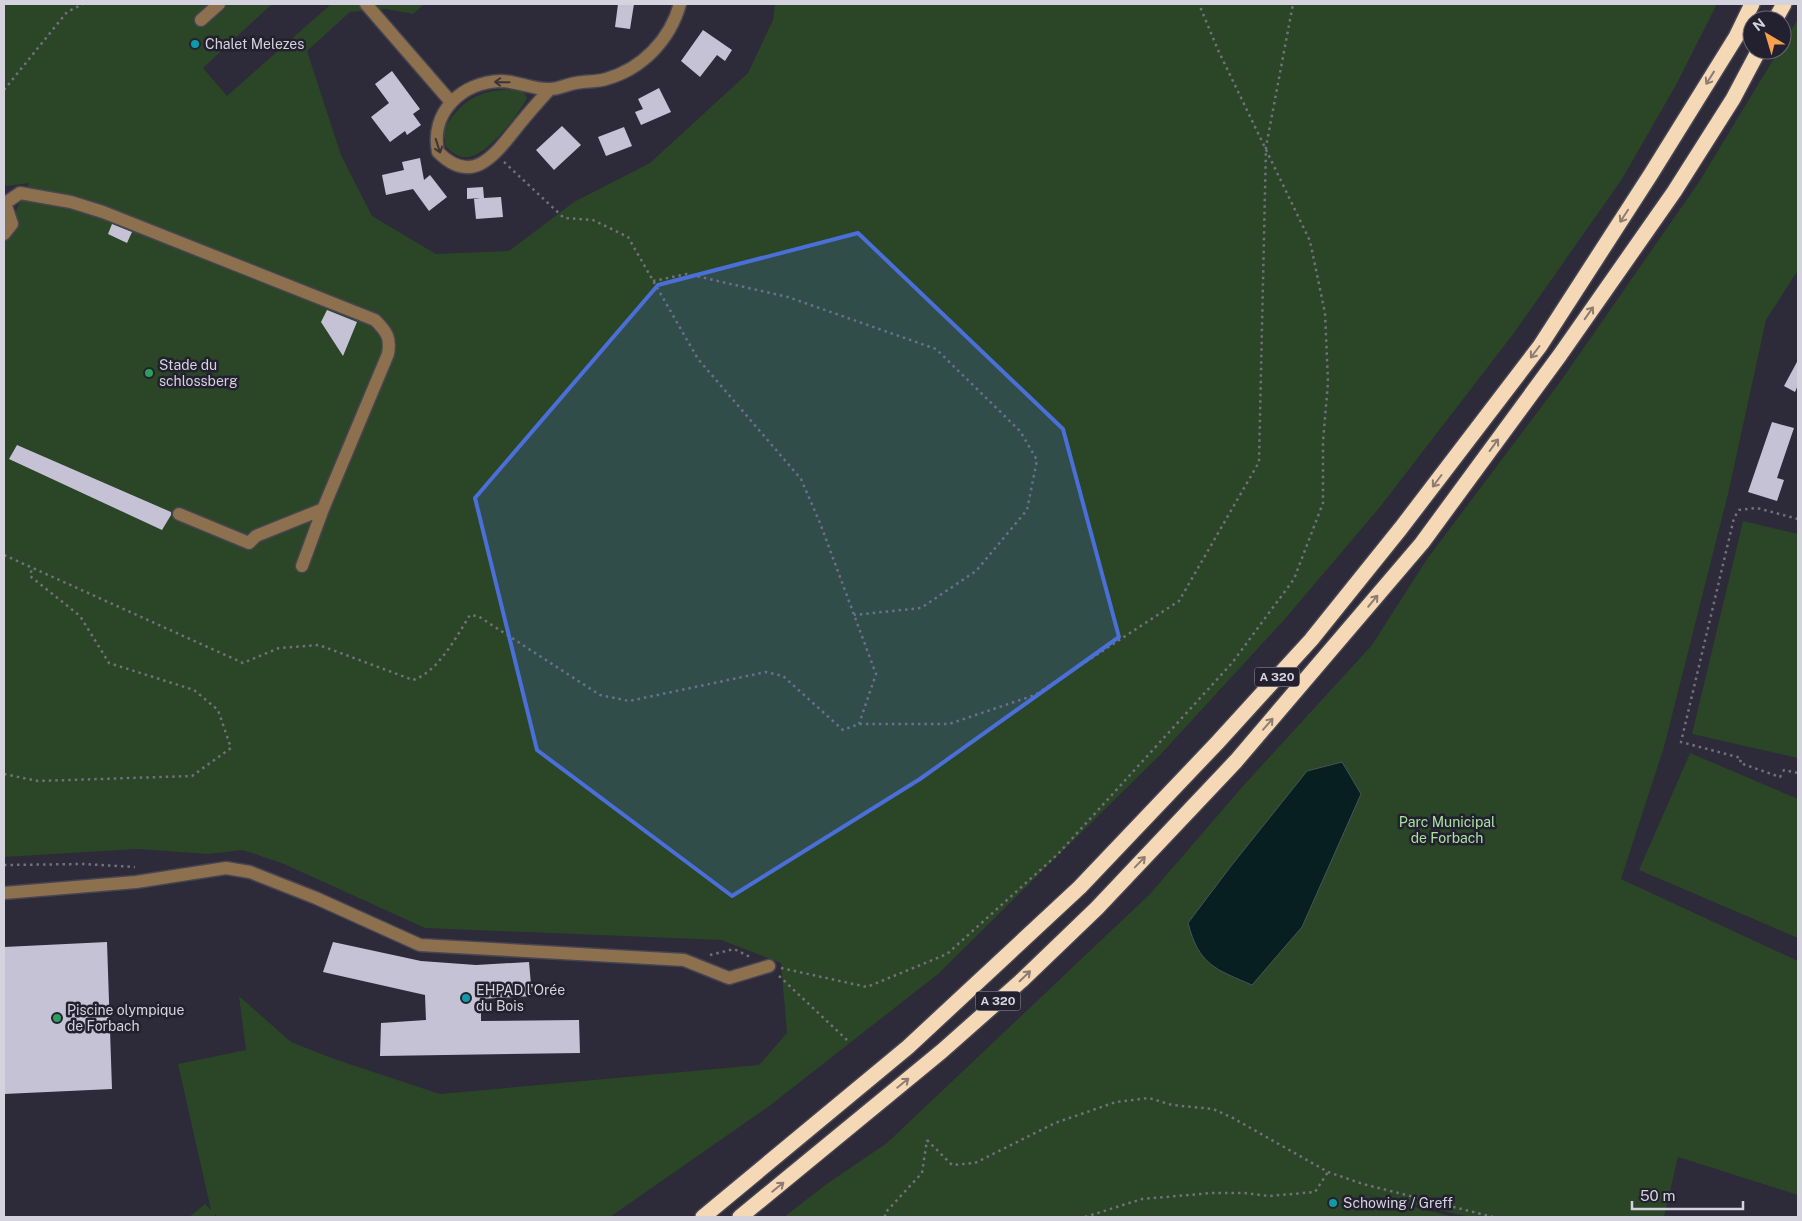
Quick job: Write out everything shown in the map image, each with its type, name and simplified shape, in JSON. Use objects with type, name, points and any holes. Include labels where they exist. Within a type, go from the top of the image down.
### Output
[{"type":"highway","name":"A 320","points":[[704,1217],[908,1048],[1080,888],[1311,640],[1401,528],[1540,346],[1656,166],[1736,37],[1752,4]]},
{"type":"highway","name":"A 320","points":[[740,1217],[942,1051],[1021,980],[1097,908],[1242,754],[1422,543],[1674,192],[1753,60]]},
{"type":"street","points":[[201,20],[219,4]]},
{"type":"street","points":[[366,4],[451,102]]},
{"type":"street","points":[[550,89],[495,153],[476,166],[462,167],[450,164],[438,152],[435,139],[436,127],[451,102],[466,89],[483,83],[502,81],[550,89],[605,80],[630,70],[651,53],[668,34],[680,4]]},
{"type":"street","points":[[4,234],[12,224],[5,207],[20,193],[70,202],[103,212],[375,320],[386,331],[390,341],[388,354],[323,509],[302,566]]},
{"type":"street","points":[[179,514],[249,543],[256,536],[323,509]]},
{"type":"street","points":[[4,893],[136,882],[226,868],[250,872],[316,898],[420,945],[684,960],[729,978],[768,966]]},
{"type":"path","points":[[4,90],[67,12],[83,4]]},
{"type":"path","points":[[707,956],[734,949],[768,966],[867,987],[947,954],[1072,839],[1232,663],[1294,579],[1323,503],[1324,442],[1328,382],[1325,313],[1310,241],[1218,50],[1199,4]]},
{"type":"path","points":[[4,555],[243,663],[279,648],[319,645],[413,680],[425,676],[453,641],[470,615],[478,616],[600,695],[629,701],[766,672],[783,676],[842,730],[859,724],[949,724],[1035,695],[1179,601],[1259,462],[1266,147],[1293,4]]},
{"type":"path","points":[[495,153],[564,218],[593,220],[628,237],[698,359],[801,479],[876,674],[859,724]]},
{"type":"path","points":[[653,281],[687,274],[788,297],[936,350],[1020,431],[1037,460],[1027,510],[976,571],[921,608],[854,615]]},
{"type":"path","points":[[1798,519],[1749,508],[1739,510],[1734,518],[1682,742],[1741,758],[1740,763],[1780,776],[1784,770],[1798,773]]},
{"type":"path","points":[[4,774],[38,781],[192,776],[231,748],[218,710],[194,690],[110,663],[80,616],[30,576],[32,568]]},
{"type":"path","points":[[4,865],[84,864],[138,867]]},
{"type":"path","points":[[768,966],[847,1040]]},
{"type":"path","points":[[885,1217],[885,1213],[922,1172],[927,1140],[952,1165],[975,1163],[1055,1123],[1116,1102],[1149,1098],[1172,1105],[1213,1109],[1233,1118],[1328,1172],[1363,1184],[1492,1217]]},
{"type":"path","points":[[1085,1217],[1142,1199],[1212,1193],[1244,1192],[1269,1196],[1315,1192],[1328,1172]]},
{"type":"highlighted area","points":[[858,233],[1063,429],[1119,637],[920,779],[732,896],[537,750],[475,498],[658,285]]},
{"type":"green space","points":[[4,4],[272,4],[203,68],[227,96],[331,4],[424,4],[413,14],[386,9],[350,12],[307,51],[341,155],[372,216],[436,254],[509,251],[574,202],[650,163],[748,73],[773,20],[775,4],[1717,4],[1676,85],[1622,179],[1514,333],[1380,507],[1284,620],[1160,755],[938,974],[768,1107],[610,1217],[218,1217],[214,1213],[216,1217],[189,1217],[205,1204],[211,1210],[178,1064],[246,1050],[239,996],[291,1042],[337,1060],[440,1094],[759,1065],[787,1033],[781,963],[721,940],[425,928],[284,864],[243,850],[208,854],[138,849],[4,857],[4,236],[29,183],[4,185]]},
{"type":"green space","name":"Parc Municipal de Forbach","points":[[1798,19],[1798,270],[1766,320],[1728,494],[1664,747],[1621,879],[1798,961],[1798,1195],[1678,1157],[1664,1217],[1470,1217],[1356,1192],[1454,1217],[784,1217],[828,1183],[887,1143],[1150,894],[1243,786],[1372,645],[1427,559],[1560,382],[1699,182],[1773,60],[1792,60],[1792,29]]},
{"type":"green space","points":[[497,90],[523,91],[527,98],[516,116],[488,147],[478,154],[468,157],[459,156],[446,147],[443,130],[463,105],[478,96]]},
{"type":"green space","points":[[1743,521],[1798,534],[1798,758],[1692,734]]},
{"type":"green space","points":[[1690,753],[1798,799],[1798,938],[1639,870]]},
{"type":"shaded area","points":[[1342,762],[1361,794],[1302,927],[1252,985],[1210,964],[1197,948],[1188,923],[1307,771]]},
{"type":"building","points":[[618,4],[634,4],[630,29],[615,27]]},
{"type":"building","points":[[703,30],[732,50],[725,61],[717,55],[700,77],[681,61]]},
{"type":"building","points":[[392,71],[420,109],[413,114],[421,125],[407,135],[405,131],[390,142],[371,117],[389,103],[375,84]]},
{"type":"building","points":[[659,88],[671,112],[641,125],[635,112],[643,109],[638,99]]},
{"type":"building","points":[[562,126],[581,145],[554,170],[536,150]]},
{"type":"building","points":[[624,127],[632,146],[606,156],[598,137]]},
{"type":"building","points":[[420,158],[424,180],[430,175],[447,197],[429,211],[413,189],[386,195],[382,175],[404,170],[402,162]]},
{"type":"building","points":[[483,187],[484,198],[501,197],[503,217],[476,219],[474,199],[480,198],[467,199],[467,188]]},
{"type":"building","points":[[112,224],[132,232],[127,243],[108,234]]},
{"type":"building","points":[[327,310],[357,322],[343,356],[321,322]]},
{"type":"building","points":[[1798,360],[1798,385],[1795,392],[1784,386]]},
{"type":"building","points":[[1772,422],[1794,428],[1777,478],[1784,480],[1777,501],[1748,492]]},
{"type":"building","points":[[17,445],[171,512],[171,515],[162,530],[9,459]]},
{"type":"building","name":"Piscine olympique de Forbach","points":[[107,942],[112,1089],[4,1094],[4,947]]},
{"type":"building","name":"EHPAD l'Orée du Bois","points":[[333,942],[421,961],[476,965],[529,962],[532,996],[481,999],[481,1021],[579,1020],[580,1053],[380,1056],[381,1023],[426,1020],[425,995],[323,972]]},
{"type":"place","name":"Chalet Melezes","points":[[195,44]]},
{"type":"place","name":"Stade du schlossberg","points":[[149,373]]},
{"type":"place","name":"EHPAD l'Orée du Bois","points":[[466,998]]},
{"type":"place","name":"Piscine olympique de Forbach","points":[[57,1018]]},
{"type":"place","name":"Schowing / Greff","points":[[1333,1203]]}]
